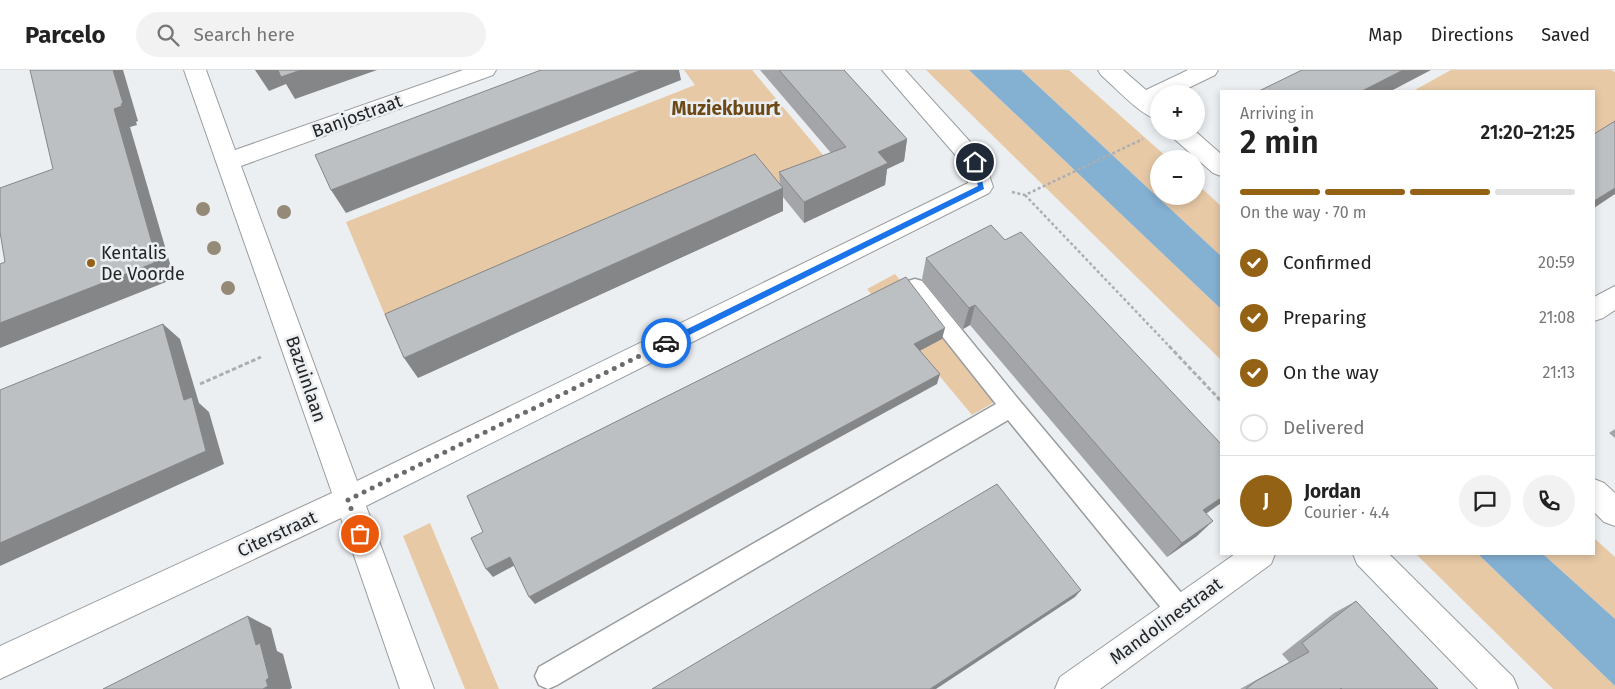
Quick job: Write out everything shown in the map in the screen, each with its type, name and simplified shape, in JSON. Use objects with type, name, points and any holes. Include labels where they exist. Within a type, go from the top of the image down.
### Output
[{"type":"street","name":"Bazuinlaan","points":[[195,70],[417,689]]},
{"type":"street","name":"Banjostraat","points":[[229,162],[485,70]]},
{"type":"street","points":[[893,70],[975,162],[981,188]]},
{"type":"street","points":[[1109,70],[1150,106]]},
{"type":"street","points":[[1184,85],[1207,70]]},
{"type":"street","points":[[1190,140],[1220,166]]},
{"type":"street","name":"Citerstraat","points":[[0,663],[348,500],[981,188]]},
{"type":"street","points":[[1595,309],[1615,296]]},
{"type":"street","points":[[1595,494],[1615,512]]},
{"type":"street","name":"Mandolinestraat","points":[[1072,689],[1259,555]]},
{"type":"street","points":[[1369,555],[1501,689]]},
{"type":"lane","points":[[915,287],[1011,407],[1180,611]]},
{"type":"lane","points":[[548,676],[1011,407]]},
{"type":"path","points":[[981,188],[1025,195],[1150,136]]},
{"type":"path","points":[[1025,195],[1220,400]]},
{"type":"path","points":[[200,384],[294,344]]},
{"type":"shaded area","points":[[684,70],[752,70],[834,168],[776,191],[759,165],[389,325],[346,222],[695,85]]},
{"type":"shaded area","points":[[926,70],[969,70],[1220,308],[1220,359]]},
{"type":"shaded area","points":[[1021,70],[1069,70],[1159,150],[1150,150],[1150,190]]},
{"type":"shaded area","points":[[1451,70],[1611,70],[1615,72],[1615,122],[1595,134],[1595,90],[1415,90]]},
{"type":"shaded area","points":[[1205,191],[1220,205],[1220,255],[1166,205],[1205,205]]},
{"type":"shaded area","points":[[895,274],[1000,399],[972,415],[867,289]]},
{"type":"shaded area","points":[[430,523],[499,689],[465,689],[403,536]]},
{"type":"shaded area","points":[[1595,539],[1615,557],[1615,619],[1544,555],[1595,555]]},
{"type":"shaded area","points":[[1417,555],[1479,555],[1615,686],[1615,689],[1553,689]]},
{"type":"water","points":[[969,70],[1021,70],[1150,190],[1150,205],[1166,205],[1220,255],[1220,308]]},
{"type":"water","points":[[1479,555],[1544,555],[1615,619],[1615,686]]},
{"type":"building","points":[[30,70],[113,70],[123,103],[121,104],[122,106],[114,109],[154,250],[154,263],[0,323],[0,264],[5,262],[0,232],[0,188],[53,169]]},
{"type":"building","points":[[278,70],[301,70],[281,77]]},
{"type":"building","points":[[541,70],[641,70],[331,190],[315,155]]},
{"type":"building","points":[[779,70],[844,70],[907,139],[878,152],[888,163],[804,202],[779,172],[846,147]]},
{"type":"building","points":[[1302,70],[1403,70],[1364,90],[1261,90]]},
{"type":"building","points":[[1615,121],[1615,188],[1595,200],[1595,133]]},
{"type":"building","points":[[755,154],[783,188],[404,358],[385,314]]},
{"type":"building","points":[[991,225],[1005,240],[1021,232],[1220,443],[1220,499],[1203,510],[1213,521],[1182,543],[975,305],[969,308],[926,258]]},
{"type":"building","points":[[906,277],[945,328],[914,344],[940,374],[529,597],[510,557],[486,569],[471,538],[483,532],[467,496]]},
{"type":"building","points":[[163,324],[184,400],[192,397],[206,451],[0,543],[0,390]]},
{"type":"building","points":[[997,484],[1081,590],[930,689],[652,689]]},
{"type":"building","points":[[1356,601],[1438,689],[1246,689],[1256,681],[1309,652],[1302,643]]},
{"type":"building","points":[[248,616],[256,645],[260,643],[269,678],[266,680],[268,686],[263,689],[103,689]]},
{"type":"way so far","points":[[360,534],[348,500],[666,343]]},
{"type":"place","name":"Kentalis De Voorde","points":[[91,263]]},
{"type":"district","name":"Muziekbuurt","points":[[726,108]]},
{"type":"route","points":[[666,343],[981,188],[975,162]]}]
